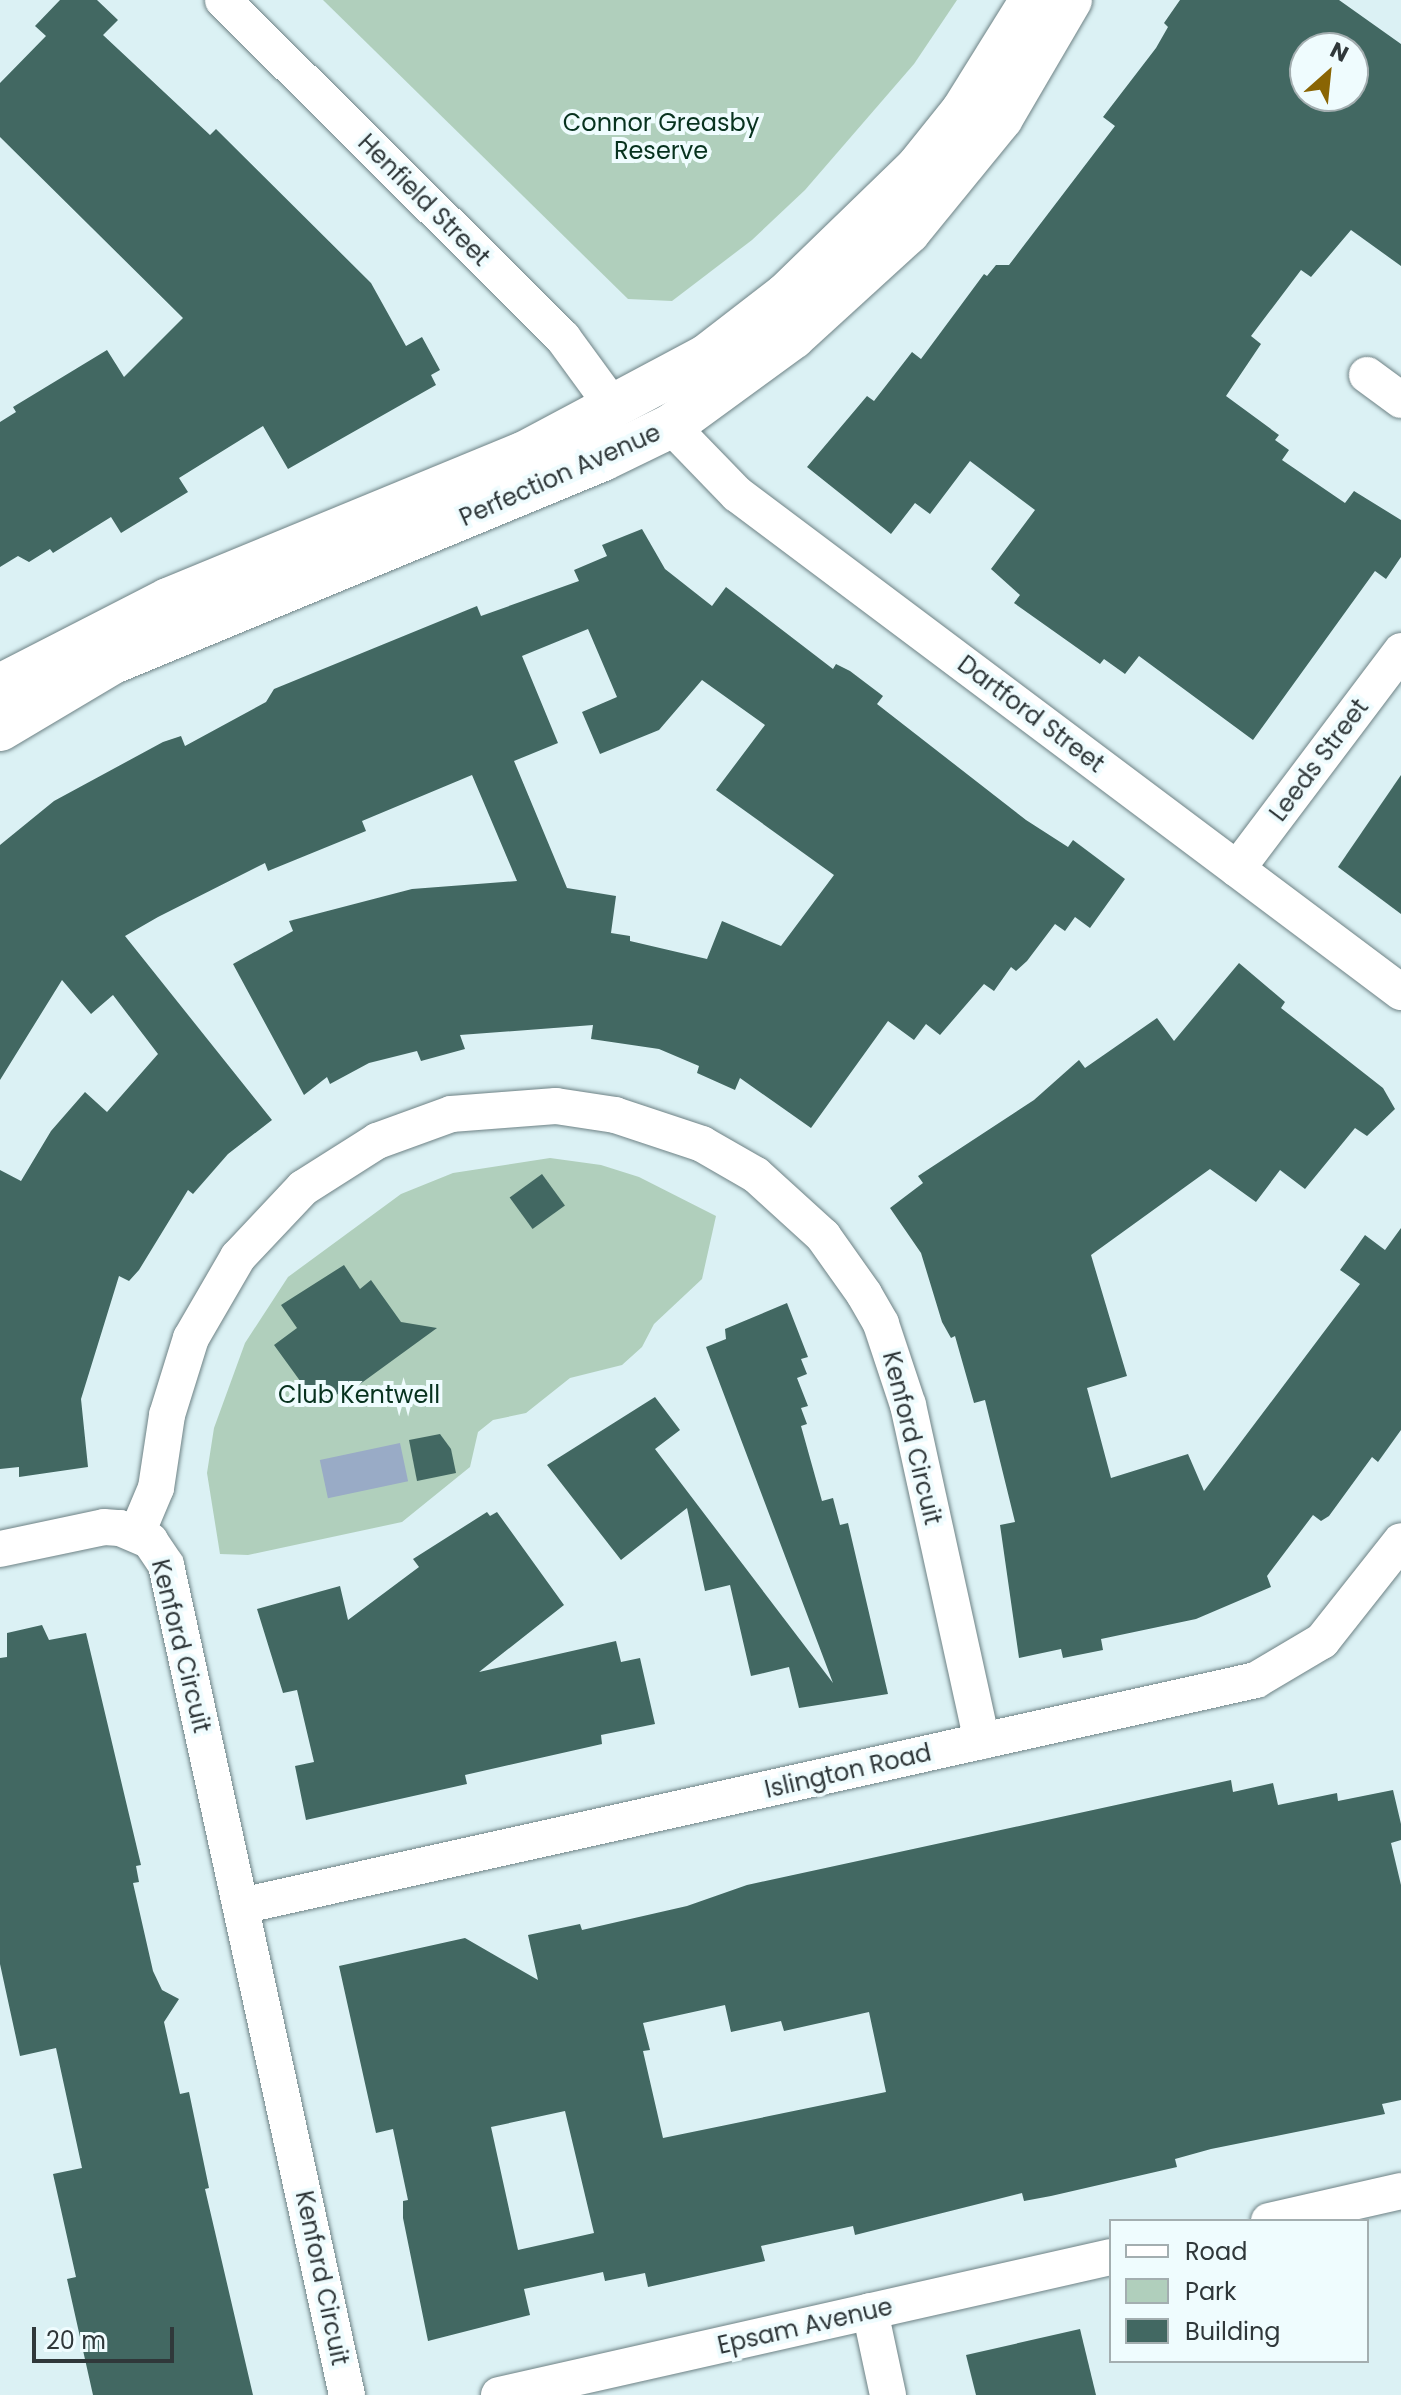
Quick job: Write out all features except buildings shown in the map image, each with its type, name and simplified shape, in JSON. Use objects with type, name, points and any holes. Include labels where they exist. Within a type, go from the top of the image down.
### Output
[{"type":"street","name":"Henfield Street","points":[[223,0],[563,338],[615,409]]},
{"type":"street","name":"Perfection Avenue","points":[[0,686],[168,600],[523,454],[615,409],[707,356],[786,295],[859,228],[963,111],[1032,0]]},
{"type":"street","name":"Perfection Avenue","points":[[0,729],[113,662],[603,459],[671,426],[793,337],[908,232],[1001,118],[1070,0]]},
{"type":"street","points":[[1367,375],[1401,400]]},
{"type":"street","name":"Dartford Street","points":[[671,426],[737,494],[1401,992]]},
{"type":"street","name":"Leeds Street","points":[[1237,869],[1401,651]]},
{"type":"street","name":"Kenford Circuit","points":[[347,2395],[166,1565],[137,1533],[156,1488],[167,1415],[191,1338],[238,1257],[303,1188],[377,1141],[451,1114],[556,1106],[615,1115],[702,1144],[756,1175],[823,1236],[881,1324],[908,1405],[982,1741]]},
{"type":"street","points":[[0,1549],[104,1527],[137,1533]]},
{"type":"street","name":"Islington Road","points":[[241,1906],[1256,1680],[1287,1666],[1322,1641],[1401,1541]]},
{"type":"street","points":[[1278,2219],[1401,2191]]},
{"type":"street","name":"Epsam Avenue","points":[[499,2395],[1109,2257]]},
{"type":"street","points":[[870,2311],[888,2395]]},
{"type":"green space","name":"Connor Greasby Reserve","points":[[323,0],[957,0],[914,64],[805,190],[752,240],[672,301],[628,299]]},
{"type":"green space","name":"Club Kentwell","points":[[550,1158],[601,1165],[639,1177],[716,1216],[702,1279],[654,1324],[642,1347],[622,1365],[570,1378],[526,1413],[493,1420],[478,1432],[470,1467],[402,1522],[248,1555],[220,1554],[207,1473],[214,1428],[245,1343],[288,1277],[401,1194],[453,1173]]},
{"type":"water","points":[[400,1443],[408,1481],[328,1498],[320,1460]]}]
